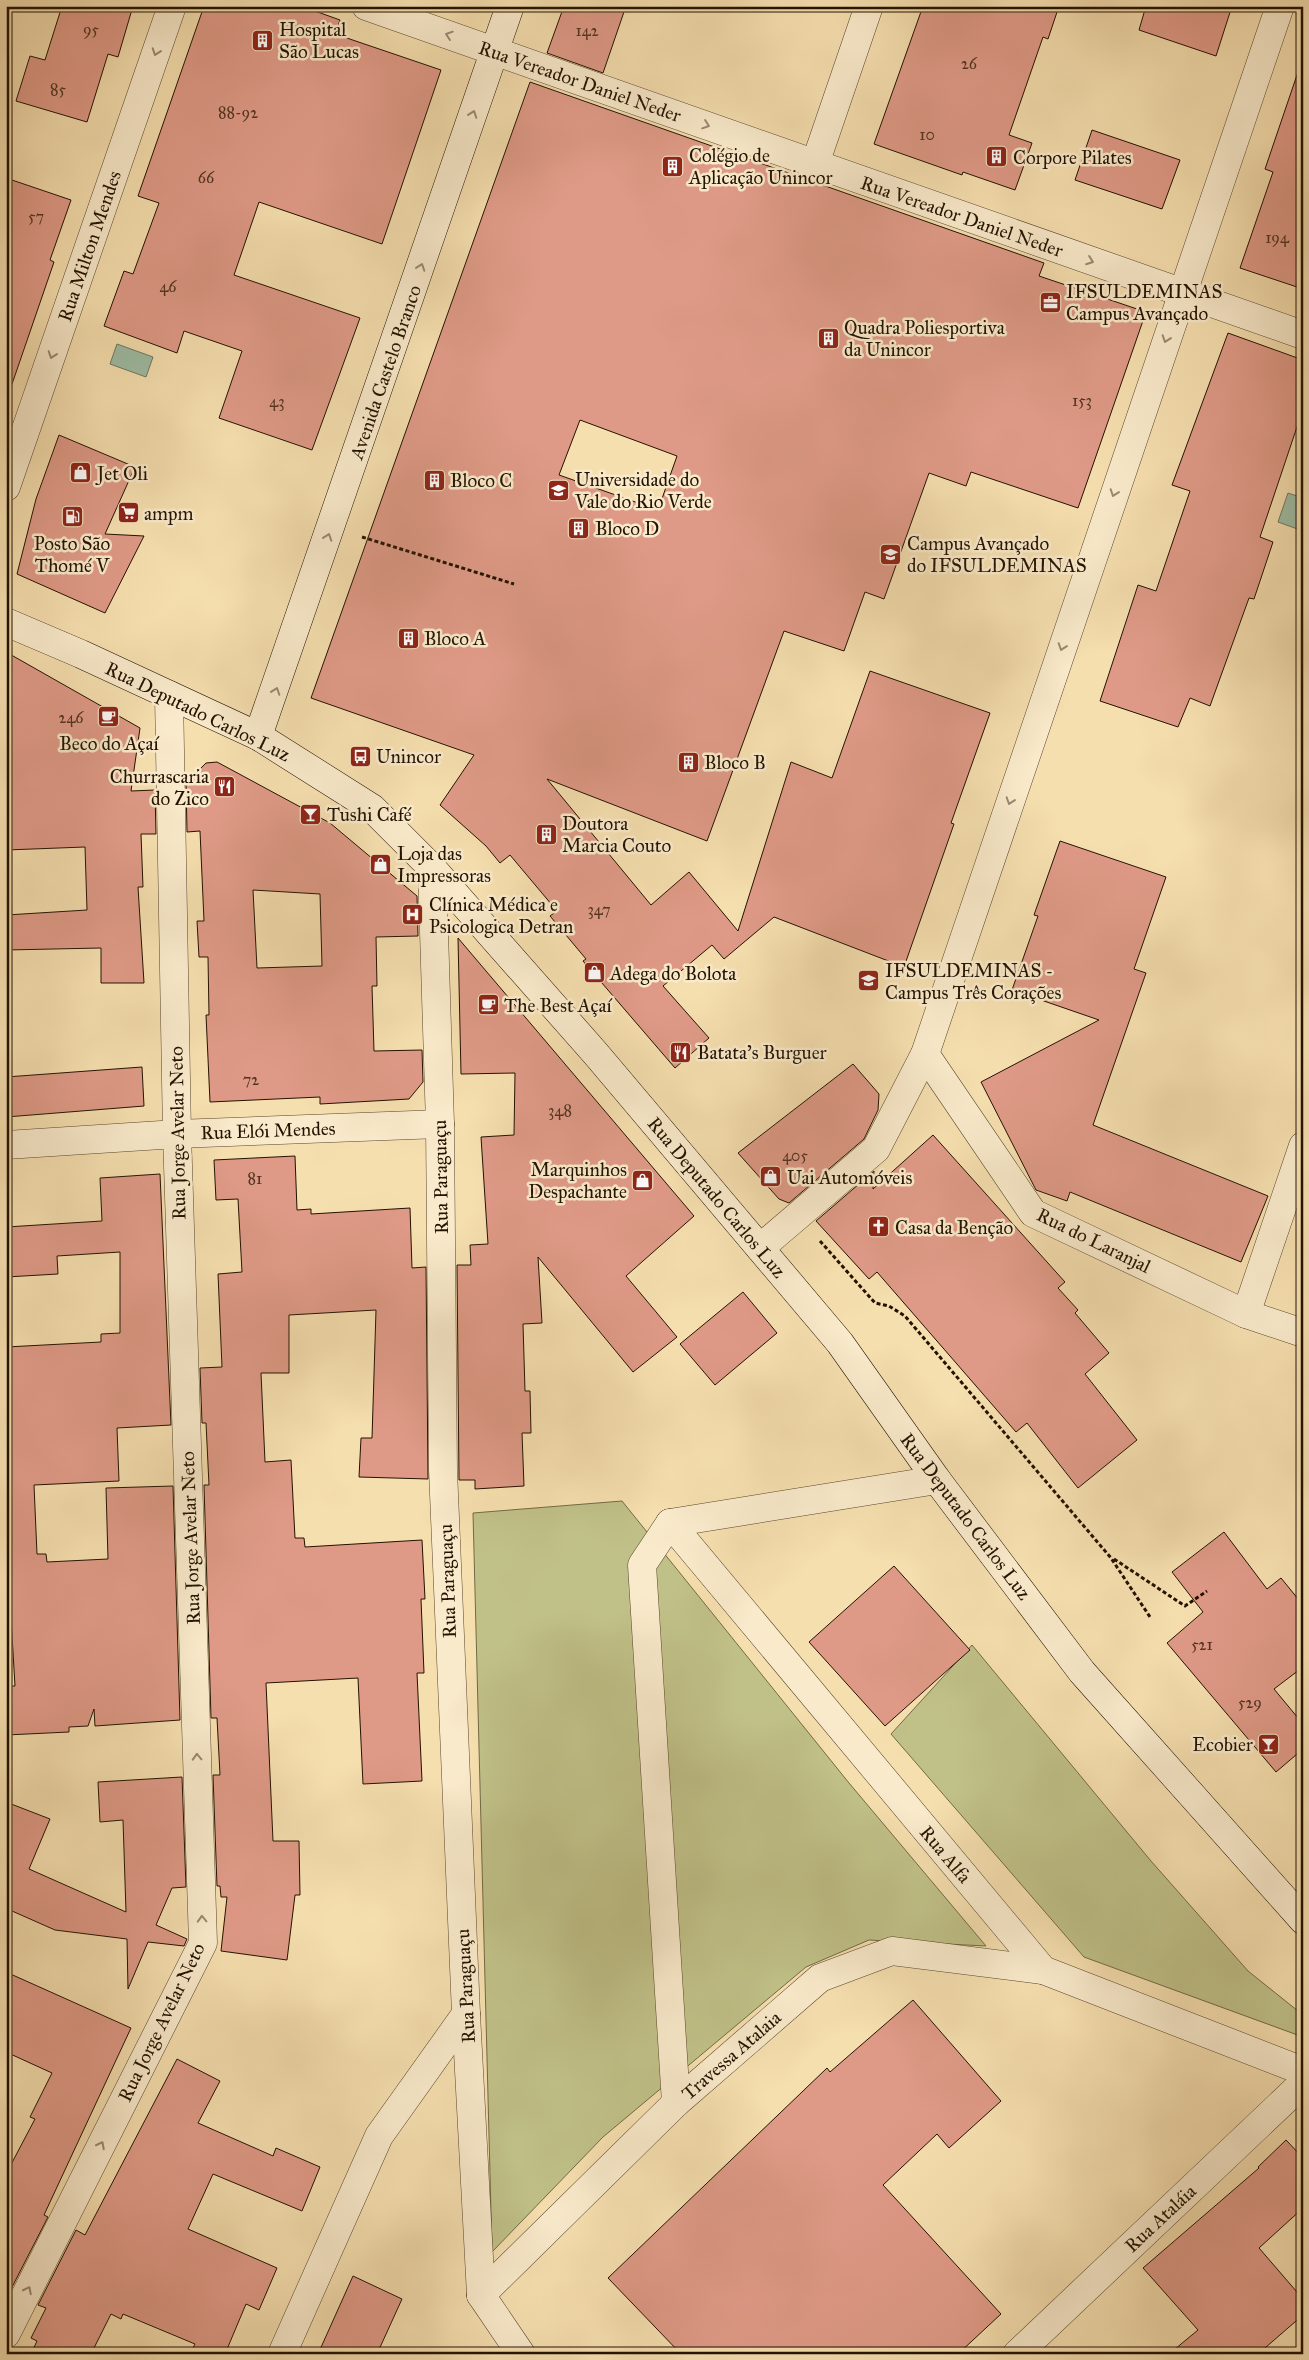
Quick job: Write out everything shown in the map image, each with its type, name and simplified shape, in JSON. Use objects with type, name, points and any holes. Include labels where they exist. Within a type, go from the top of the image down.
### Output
[{"type":"street","name":"Rua Milton Mendes","points":[[6,487],[172,6]]},
{"type":"street","name":"Rua Vereador Daniel Neder","points":[[366,6],[1303,335]]},
{"type":"street","name":"Avenida Castelo Branco","points":[[258,736],[510,6]]},
{"type":"street","points":[[814,164],[869,6]]},
{"type":"street","points":[[760,1248],[876,1149],[925,1054],[1181,293],[1280,6]]},
{"type":"street","name":"Rua Deputado Carlos Luz","points":[[6,622],[258,736],[372,808],[432,868],[596,1054],[840,1343],[937,1480],[1082,1672],[1303,1920]]},
{"type":"street","name":"Rua Jorge Avelar Neto","points":[[6,2334],[203,1943],[177,1134],[169,695]]},
{"type":"street","name":"Rua Paraguaçu","points":[[432,868],[440,1124],[443,1470],[466,2014],[481,2295]]},
{"type":"street","name":"Rua do Laranjal","points":[[925,1054],[1033,1213],[1246,1314],[1303,1333]]},
{"type":"street","name":"Rua Elói Mendes","points":[[6,1144],[177,1134],[440,1124]]},
{"type":"street","points":[[1246,1314],[1303,1146]]},
{"type":"street","points":[[676,2103],[642,1565],[670,1522],[937,1480]]},
{"type":"street","name":"Rua Alfa","points":[[670,1522],[1043,1970],[1303,2071]]},
{"type":"street","name":"Travessa Atalaia","points":[[481,2295],[676,2103],[820,1978],[892,1951],[1043,1970]]},
{"type":"street","points":[[282,2354],[379,2136],[466,2014]]},
{"type":"street","name":"Rua Ataláia","points":[[1017,2354],[1303,2083]]},
{"type":"street","points":[[481,2295],[521,2354]]},
{"type":"path","points":[[331,529],[514,584]]},
{"type":"path","points":[[799,1216],[875,1303],[889,1306],[905,1316],[1112,1558],[1150,1617]]},
{"type":"path","points":[[1112,1558],[1185,1606],[1207,1591]]},
{"type":"green space","points":[[622,1501],[849,1783],[986,1946],[869,1940],[806,1967],[603,2137],[492,2252],[473,1513]]},
{"type":"green space","points":[[972,1645],[1151,1861],[1248,1971],[1303,2015],[1303,2037],[1084,1957],[891,1734]]},
{"type":"shaded area","points":[[117,344],[153,357],[146,377],[110,364]]},
{"type":"shaded area","points":[[1288,493],[1303,498],[1303,531],[1278,522]]},
{"type":"building","points":[[62,6],[133,6],[118,57],[108,54],[87,122],[16,101],[30,56],[45,60]]},
{"type":"building","points":[[204,6],[301,6],[340,20],[335,34],[441,70],[382,244],[259,202],[234,275],[360,318],[312,450],[219,418],[242,351],[184,331],[177,353],[104,326],[124,271],[133,274],[159,203],[138,196]]},
{"type":"building","points":[[564,6],[626,6],[603,73],[547,53]]},
{"type":"building","points":[[923,6],[1059,6],[1048,39],[1043,37],[1009,135],[1032,143],[1015,190],[963,172],[962,175],[874,144]]},
{"type":"building","points":[[1146,6],[1232,6],[1216,56],[1139,30]]},
{"type":"building","points":[[1298,72],[1303,73],[1303,289],[1240,268],[1273,172],[1265,169]]},
{"type":"building","name":"Universidade do Vale do Rio Verde","points":[[530,82],[1044,263],[1039,276],[1146,312],[1078,508],[971,472],[966,486],[929,473],[884,599],[865,592],[844,651],[784,631],[707,841],[547,779],[651,905],[689,872],[738,931],[791,762],[832,778],[870,671],[990,713],[951,823],[954,824],[904,967],[774,917],[724,959],[712,945],[663,986],[709,1038],[675,1068],[583,961],[586,959],[550,916],[557,911],[510,855],[500,863],[486,846],[440,805],[474,755],[311,698]],"holes":[[[580,420],[677,456],[658,510],[559,475]]]},
{"type":"building","points":[[1092,130],[1180,160],[1162,209],[1075,180]]},
{"type":"building","points":[[6,178],[71,200],[50,260],[54,262],[11,387],[6,386]]},
{"type":"building","points":[[1228,333],[1303,360],[1303,409],[1260,537],[1273,542],[1254,599],[1249,598],[1210,706],[1190,698],[1178,727],[1100,701],[1138,585],[1156,591],[1190,491],[1172,485]]},
{"type":"building","name":"Posto São Thomé V","points":[[59,435],[135,467],[105,534],[144,536],[105,613],[17,574],[36,499]]},
{"type":"building","points":[[6,652],[140,728],[131,791],[155,790],[156,834],[141,834],[143,887],[138,887],[144,983],[101,983],[101,948],[6,950],[6,915],[87,910],[85,847],[6,850]]},
{"type":"building","points":[[217,762],[330,823],[417,896],[418,936],[376,937],[377,986],[372,986],[374,1051],[422,1050],[423,1082],[409,1099],[320,1104],[320,1097],[210,1102],[206,1015],[209,1015],[208,957],[199,957],[197,921],[204,921],[200,831],[187,832],[186,783],[206,763]],"holes":[[[253,890],[320,894],[322,966],[257,968]]]},
{"type":"building","points":[[1060,841],[1166,877],[1134,969],[1146,973],[1093,1125],[1268,1196],[1241,1262],[1070,1192],[1067,1201],[1036,1190],[981,1082],[1099,1020],[1012,990],[1038,916],[1034,915]]},
{"type":"building","points":[[458,938],[694,1216],[626,1276],[677,1337],[633,1372],[538,1257],[542,1323],[523,1324],[525,1391],[530,1391],[531,1433],[522,1433],[524,1486],[475,1489],[475,1480],[459,1480],[457,1265],[471,1265],[470,1245],[488,1244],[481,1137],[514,1135],[515,1073],[461,1074]]},
{"type":"building","points":[[853,1064],[879,1094],[878,1110],[864,1139],[789,1203],[779,1199],[738,1153]]},
{"type":"building","points":[[142,1067],[144,1106],[6,1117],[6,1077]]},
{"type":"building","points":[[933,1135],[1065,1282],[1058,1288],[1078,1310],[1075,1313],[1109,1353],[1085,1374],[1137,1440],[1078,1488],[1027,1423],[1016,1432],[877,1272],[869,1279],[816,1221],[874,1171],[873,1189]]},
{"type":"building","points":[[295,1156],[297,1210],[311,1209],[311,1214],[410,1208],[412,1268],[426,1267],[428,1479],[359,1477],[361,1438],[372,1438],[376,1310],[289,1315],[289,1373],[261,1373],[265,1462],[291,1460],[295,1538],[304,1538],[305,1547],[422,1540],[425,1599],[421,1599],[424,1673],[417,1673],[422,1781],[363,1784],[358,1678],[266,1683],[273,1841],[299,1841],[300,1895],[295,1895],[287,1960],[221,1951],[227,1897],[221,1897],[220,1886],[217,1886],[213,1775],[220,1775],[217,1718],[211,1718],[204,1485],[209,1485],[206,1423],[202,1423],[200,1368],[222,1367],[218,1274],[242,1272],[238,1199],[216,1200],[214,1160]]},
{"type":"building","points":[[160,1174],[171,1425],[117,1428],[119,1481],[34,1485],[37,1554],[46,1554],[47,1562],[108,1559],[106,1488],[173,1486],[180,1720],[95,1726],[94,1709],[88,1726],[69,1727],[69,1732],[6,1735],[6,1686],[15,1686],[10,1602],[6,1602],[6,1347],[101,1342],[101,1334],[120,1333],[120,1252],[57,1256],[58,1274],[6,1277],[6,1227],[102,1221],[100,1178]]},
{"type":"building","points":[[743,1292],[777,1333],[715,1385],[680,1344]]},
{"type":"building","points":[[1224,1532],[1267,1589],[1281,1578],[1303,1605],[1303,1667],[1274,1689],[1303,1724],[1303,1749],[1276,1772],[1167,1643],[1203,1612],[1172,1572]]},
{"type":"building","points":[[894,1566],[970,1650],[885,1726],[809,1642]]},
{"type":"building","points":[[182,1777],[186,1887],[172,1888],[156,1925],[187,1939],[184,1946],[148,1942],[128,1989],[127,1939],[55,1930],[12,1911],[6,1922],[6,1802],[50,1819],[29,1869],[126,1912],[123,1820],[100,1822],[98,1782]]},
{"type":"building","points":[[6,1972],[131,2028],[44,2215],[48,2217],[10,2291],[6,2289],[6,2174],[35,2119],[30,2117],[52,2073],[6,2052]]},
{"type":"building","points":[[913,2000],[1001,2101],[949,2148],[937,2134],[883,2185],[1001,2314],[958,2354],[681,2354],[608,2278],[827,2068],[830,2072]]},
{"type":"building","points":[[177,2059],[220,2081],[198,2123],[273,2156],[276,2148],[320,2167],[302,2211],[213,2174],[188,2229],[277,2268],[259,2310],[246,2304],[225,2354],[190,2354],[195,2344],[123,2314],[121,2319],[111,2314],[91,2354],[31,2354],[37,2341],[31,2338],[46,2308],[38,2305],[76,2230],[85,2235]]},
{"type":"building","points":[[1286,2140],[1303,2158],[1303,2208],[1259,2248],[1303,2299],[1303,2315],[1258,2354],[1169,2354],[1198,2330],[1143,2268],[1259,2168]]},
{"type":"building","points":[[353,2276],[402,2299],[377,2354],[318,2354]]},
{"type":"place","name":"Hospital São Lucas","points":[[263,40]]},
{"type":"place","name":"Corpore Pilates","points":[[997,157]]},
{"type":"place","name":"Colégio de Aplicação Unincor","points":[[673,166]]},
{"type":"place","name":"IFSULDEMINAS Campus Avançado","points":[[1050,302]]},
{"type":"place","name":"Quadra Poliesportiva da Unincor","points":[[828,338]]},
{"type":"place","name":"Jet Oli","points":[[81,473]]},
{"type":"place","name":"Bloco C","points":[[434,480]]},
{"type":"place","name":"Universidade do Vale do Rio Verde","points":[[559,490]]},
{"type":"place","name":"ampm","points":[[128,513]]},
{"type":"place","name":"Posto São Thomé V","points":[[72,517]]},
{"type":"place","name":"Bloco D","points":[[579,528]]},
{"type":"place","name":"Campus Avançado do IFSULDEMINAS","points":[[891,554]]},
{"type":"place","name":"Bloco A","points":[[408,638]]},
{"type":"place","name":"Beco do Açaí","points":[[109,717]]},
{"type":"place","name":"Unincor","points":[[360,756]]},
{"type":"place","name":"Bloco B","points":[[688,762]]},
{"type":"place","name":"Churrascaria do Zico","points":[[225,787]]},
{"type":"place","name":"Tushi Café","points":[[311,814]]},
{"type":"place","name":"Doutora Marcia Couto","points":[[546,834]]},
{"type":"place","name":"Loja das Impressoras","points":[[381,864]]},
{"type":"place","name":"Clínica Médica e Psicologica Detran","points":[[413,915]]},
{"type":"place","name":"Adega do Bolota","points":[[594,973]]},
{"type":"place","name":"IFSULDEMINAS - Campus Três Corações","points":[[869,981]]},
{"type":"place","name":"The Best Açaí","points":[[488,1005]]},
{"type":"place","name":"Batata's Burguer","points":[[681,1052]]},
{"type":"place","name":"Uai Automóveis","points":[[771,1177]]},
{"type":"place","name":"Marquinhos Despachante","points":[[643,1180]]},
{"type":"place","name":"Casa da Benção","points":[[879,1227]]},
{"type":"place","name":"Ecobier","points":[[1269,1744]]}]
